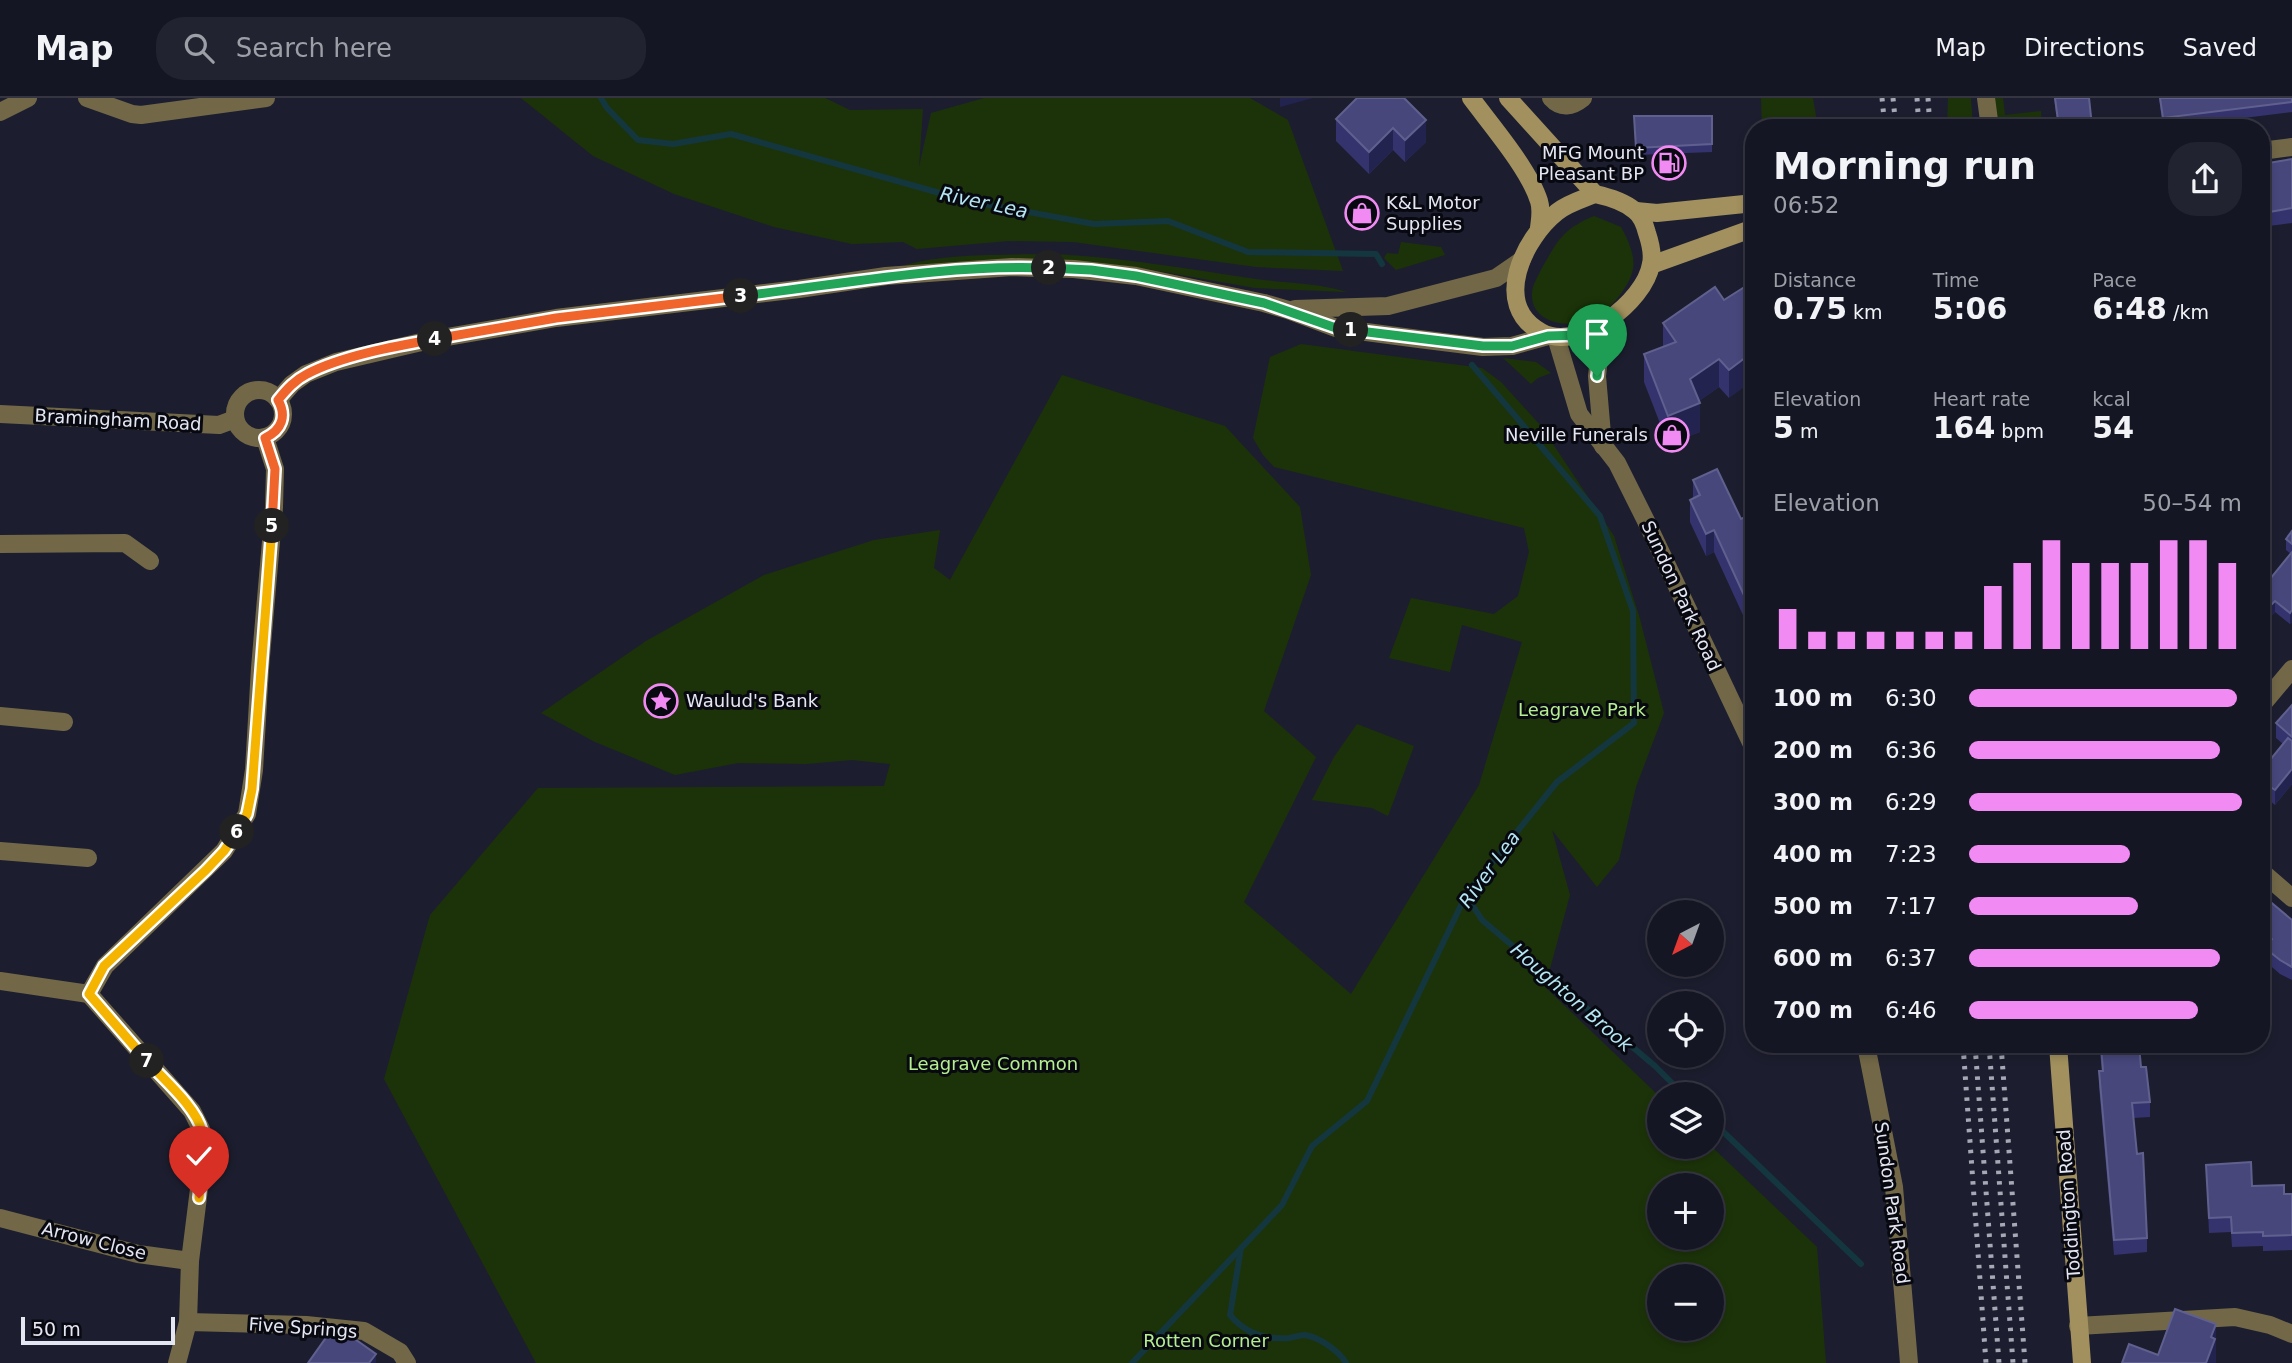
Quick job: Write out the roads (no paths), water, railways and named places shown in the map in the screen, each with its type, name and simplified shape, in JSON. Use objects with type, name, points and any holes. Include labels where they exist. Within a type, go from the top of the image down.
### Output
[{"type":"main road","points":[[1471,98],[1518,164],[1538,199],[1541,211],[1539,228]]},
{"type":"main road","points":[[1508,98],[1595,194],[1618,200],[1636,211],[1657,213],[1745,204]]},
{"type":"main road","points":[[1595,194],[1559,210],[1539,228],[1514,282],[1521,315],[1534,329],[1552,337],[1581,335],[1603,324],[1637,292],[1651,265],[1650,242],[1636,211]]},
{"type":"main road","points":[[1651,265],[1745,232]]},
{"type":"main road","name":"Toddington Road","points":[[2059,1053],[2082,1363]]},
{"type":"street","points":[[0,112],[28,98]]},
{"type":"street","points":[[87,98],[141,115],[210,102],[266,98]]},
{"type":"street","points":[[1551,98],[1565,106],[1575,104],[1583,98]]},
{"type":"street","points":[[1986,98],[1989,119]]},
{"type":"street","points":[[2270,150],[2292,147]]},
{"type":"street","points":[[1287,310],[1388,306],[1496,278],[1522,260]]},
{"type":"street","points":[[278,400],[292,384],[306,374],[336,362],[430,340],[556,318],[886,276],[1012,267],[1091,270],[1136,276],[1287,310],[1336,328],[1483,346],[1512,346],[1552,337]]},
{"type":"street","name":"Sundon Park Road","points":[[1603,324],[1597,376],[1603,446]]},
{"type":"street","name":"Sundon Park Road","points":[[1552,337],[1579,414],[1617,463],[1745,730]]},
{"type":"street","points":[[265,391],[278,400],[284,415],[278,429],[265,438],[249,436],[235,419],[237,403],[249,392],[265,391]]},
{"type":"street","name":"Bramingham Road","points":[[0,414],[207,425],[219,425],[235,419]]},
{"type":"street","points":[[89,994],[104,966],[224,851],[247,814],[254,770],[274,506],[275,469],[265,438]]},
{"type":"street","points":[[0,544],[125,543],[150,561]]},
{"type":"street","points":[[2270,695],[2292,669]]},
{"type":"street","points":[[0,716],[64,722]]},
{"type":"street","points":[[0,850],[88,858]]},
{"type":"street","points":[[2270,879],[2292,898]]},
{"type":"street","points":[[0,981],[89,994],[192,1111],[201,1129],[204,1149],[190,1261],[188,1322],[177,1363]]},
{"type":"street","name":"Sundon Park Road","points":[[1868,1053],[1894,1187],[1909,1363]]},
{"type":"street","name":"Arrow Close","points":[[0,1218],[138,1254],[190,1261]]},
{"type":"street","points":[[2078,1326],[2235,1317],[2270,1325],[2292,1334]]},
{"type":"street","name":"Five Springs","points":[[188,1322],[306,1325],[364,1331],[400,1352],[407,1363]]},
{"type":"waterway","name":"River Lea","points":[[601,98],[607,108],[638,140],[673,144],[731,134],[968,201],[1094,224],[1168,221],[1248,252],[1376,254],[1382,264]]},
{"type":"waterway","name":"River Lea","points":[[1132,1363],[1282,1205],[1312,1146],[1367,1101],[1466,895],[1557,782],[1634,723],[1633,611],[1600,516],[1472,365]]},
{"type":"waterway","name":"Houghton Brook","points":[[1466,895],[1482,920],[1671,1082]]},
{"type":"waterway","name":"Houghton Brook","points":[[1724,1133],[1861,1264]]},
{"type":"waterway","points":[[1241,1248],[1230,1315],[1249,1331],[1264,1336],[1289,1338],[1305,1335],[1316,1339],[1334,1349],[1346,1363]]},
{"type":"railway","points":[[1882,98],[1884,119]]},
{"type":"railway","points":[[1893,98],[1895,119]]},
{"type":"railway","points":[[1917,98],[1918,119]]},
{"type":"railway","points":[[1928,98],[1929,119]]},
{"type":"railway","points":[[1964,1053],[1986,1363]]},
{"type":"railway","points":[[1976,1053],[1999,1363]]},
{"type":"railway","points":[[1990,1053],[2013,1363]]},
{"type":"railway","points":[[2002,1053],[2025,1363]]},
{"type":"place","name":"MFG Mount Pleasant BP","points":[[1669,163]]},
{"type":"place","name":"K&L Motor Supplies","points":[[1362,213]]},
{"type":"place","name":"Neville Funerals","points":[[1672,435]]},
{"type":"place","name":"Waulud's Bank","points":[[661,701]]},
{"type":"park label","name":"Leagrave Park","points":[[1582,710]]},
{"type":"park label","name":"Leagrave Common","points":[[993,1064]]},
{"type":"park label","name":"Rotten Corner","points":[[1206,1341]]}]
